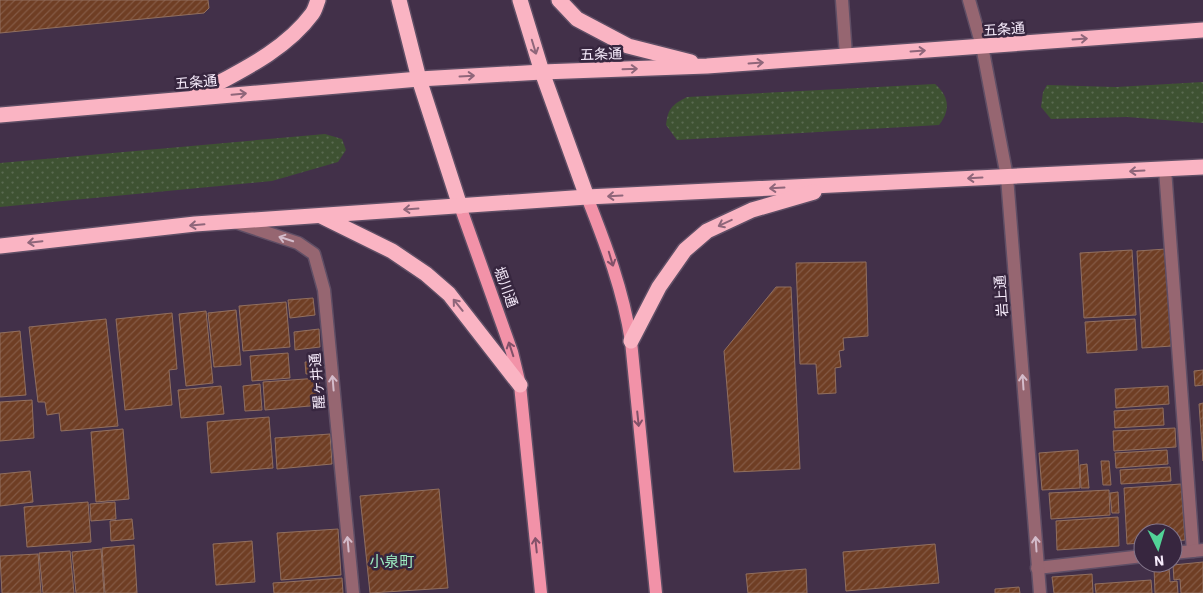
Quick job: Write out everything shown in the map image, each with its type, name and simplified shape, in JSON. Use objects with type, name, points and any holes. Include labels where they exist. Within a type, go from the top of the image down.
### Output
[{"type":"highway","points":[[191,98],[279,47],[313,13],[318,0]]},
{"type":"highway","name":"堀川通","points":[[399,0],[419,79],[460,206]]},
{"type":"highway","points":[[520,0],[542,72],[588,197]]},
{"type":"highway","points":[[559,0],[577,19],[628,46],[707,66]]},
{"type":"highway","name":"五条通","points":[[0,115],[419,79],[707,66],[1203,30]]},
{"type":"highway","points":[[0,246],[195,224],[588,197],[1203,168]]},
{"type":"highway","points":[[631,341],[659,287],[685,250],[707,231],[752,210],[837,185]]},
{"type":"highway","points":[[320,216],[392,251],[426,274],[449,294],[520,385]]},
{"type":"main road","points":[[588,197],[609,253],[627,315],[656,593]]},
{"type":"main road","name":"堀川通","points":[[460,206],[512,352],[520,385],[541,593]]},
{"type":"street","points":[[842,0],[846,56]]},
{"type":"street","name":"岩上通","points":[[969,0],[982,46],[1007,177],[1040,593]]},
{"type":"street","points":[[1165,169],[1198,550],[1183,552]]},
{"type":"street","name":"醒ヶ井通","points":[[233,222],[298,243],[314,254],[324,290],[353,593]]},
{"type":"street","points":[[1037,568],[1133,557]]},
{"type":"green space","points":[[1203,82],[1203,123],[1127,117],[1051,119],[1041,107],[1043,92],[1047,85],[1116,87]]},
{"type":"green space","points":[[935,84],[943,93],[947,103],[947,109],[939,125],[677,140],[666,125],[672,108],[687,97]]},
{"type":"green space","points":[[325,134],[342,139],[346,150],[338,162],[272,181],[0,207],[0,163]]},
{"type":"building","points":[[0,0],[208,0],[209,8],[204,13],[0,33]]},
{"type":"building","points":[[1166,249],[1172,346],[1142,348],[1137,251]]},
{"type":"building","points":[[1132,250],[1136,315],[1084,318],[1080,253]]},
{"type":"building","points":[[866,262],[868,336],[843,338],[844,350],[839,351],[841,367],[835,368],[836,393],[818,394],[816,364],[800,364],[796,263]]},
{"type":"building","points":[[776,287],[791,287],[800,469],[734,472],[724,351]]},
{"type":"building","points":[[313,298],[315,315],[290,318],[288,300]]},
{"type":"building","points":[[286,302],[290,347],[243,351],[239,306]]},
{"type":"building","points":[[236,310],[241,365],[214,367],[208,313]]},
{"type":"building","points":[[206,311],[213,383],[186,386],[179,314]]},
{"type":"building","points":[[172,313],[177,369],[169,370],[172,405],[125,410],[116,319]]},
{"type":"building","points":[[106,319],[118,426],[61,431],[59,413],[47,415],[45,402],[38,402],[29,327]]},
{"type":"building","points":[[1135,319],[1137,350],[1087,353],[1085,322]]},
{"type":"building","points":[[319,329],[320,347],[295,350],[294,332]]},
{"type":"building","points":[[20,331],[26,395],[0,397],[0,333]]},
{"type":"building","points":[[288,353],[290,378],[252,381],[250,356]]},
{"type":"building","points":[[320,361],[322,372],[306,374],[305,362]]},
{"type":"building","points":[[1203,370],[1203,385],[1195,386],[1194,371]]},
{"type":"building","points":[[319,378],[321,405],[265,410],[263,382]]},
{"type":"building","points":[[260,384],[262,410],[245,411],[243,386]]},
{"type":"building","points":[[221,386],[224,414],[181,418],[178,390]]},
{"type":"building","points":[[1168,386],[1169,404],[1116,408],[1115,389]]},
{"type":"building","points":[[32,400],[34,438],[0,441],[0,402]]},
{"type":"building","points":[[1203,403],[1203,461],[1199,404]]},
{"type":"building","points":[[1163,408],[1164,425],[1115,428],[1114,411]]},
{"type":"building","points":[[269,417],[273,468],[211,473],[207,422]]},
{"type":"building","points":[[1175,428],[1176,447],[1114,451],[1113,431]]},
{"type":"building","points":[[123,429],[129,499],[96,502],[91,432]]},
{"type":"building","points":[[330,434],[332,464],[277,469],[275,438]]},
{"type":"building","points":[[1078,450],[1080,488],[1042,490],[1039,453]]},
{"type":"building","points":[[1167,450],[1168,464],[1116,468],[1115,453]]},
{"type":"building","points":[[1101,461],[1109,461],[1111,485],[1103,485]]},
{"type":"building","points":[[1087,464],[1089,488],[1081,488],[1080,465]]},
{"type":"building","points":[[1170,467],[1171,481],[1121,484],[1120,470]]},
{"type":"building","points":[[30,471],[33,502],[0,506],[0,474]]},
{"type":"building","points":[[1181,484],[1185,540],[1183,540],[1183,523],[1133,523],[1133,544],[1127,544],[1124,488]]},
{"type":"building","points":[[439,489],[448,588],[370,593],[360,496]]},
{"type":"building","points":[[1109,490],[1110,515],[1051,519],[1049,493]]},
{"type":"building","points":[[1118,492],[1119,513],[1112,513],[1110,493]]},
{"type":"building","points":[[88,502],[91,542],[27,547],[24,507]]},
{"type":"building","points":[[115,502],[116,519],[91,521],[90,504]]},
{"type":"building","points":[[1118,517],[1119,546],[1057,550],[1056,521]]},
{"type":"building","points":[[132,519],[134,539],[111,541],[110,521]]},
{"type":"building","points":[[338,529],[341,575],[281,580],[277,533]]},
{"type":"building","points":[[252,541],[255,582],[216,585],[213,544]]},
{"type":"building","points":[[935,544],[939,583],[846,591],[843,552]]},
{"type":"building","points":[[134,545],[137,593],[105,593],[102,548]]},
{"type":"building","points":[[101,549],[104,593],[76,593],[72,552]]},
{"type":"building","points":[[70,551],[74,593],[43,593],[39,553]]},
{"type":"building","points":[[38,554],[41,593],[2,593],[0,556]]},
{"type":"building","points":[[1203,562],[1203,593],[1181,593],[1180,579],[1174,580],[1174,573],[1183,573],[1183,564]]},
{"type":"building","points":[[806,569],[807,593],[748,593],[746,574]]},
{"type":"building","points":[[1154,573],[1169,573],[1170,582],[1177,581],[1178,593],[1155,593]]},
{"type":"building","points":[[1092,574],[1093,593],[1054,593],[1052,577]]},
{"type":"building","points":[[342,578],[343,593],[274,593],[273,583]]},
{"type":"building","points":[[1151,580],[1152,593],[1096,593],[1095,584]]},
{"type":"building","points":[[1019,587],[1020,593],[995,593],[995,589]]},
{"type":"district","name":"小泉町","points":[[392,562]]}]
